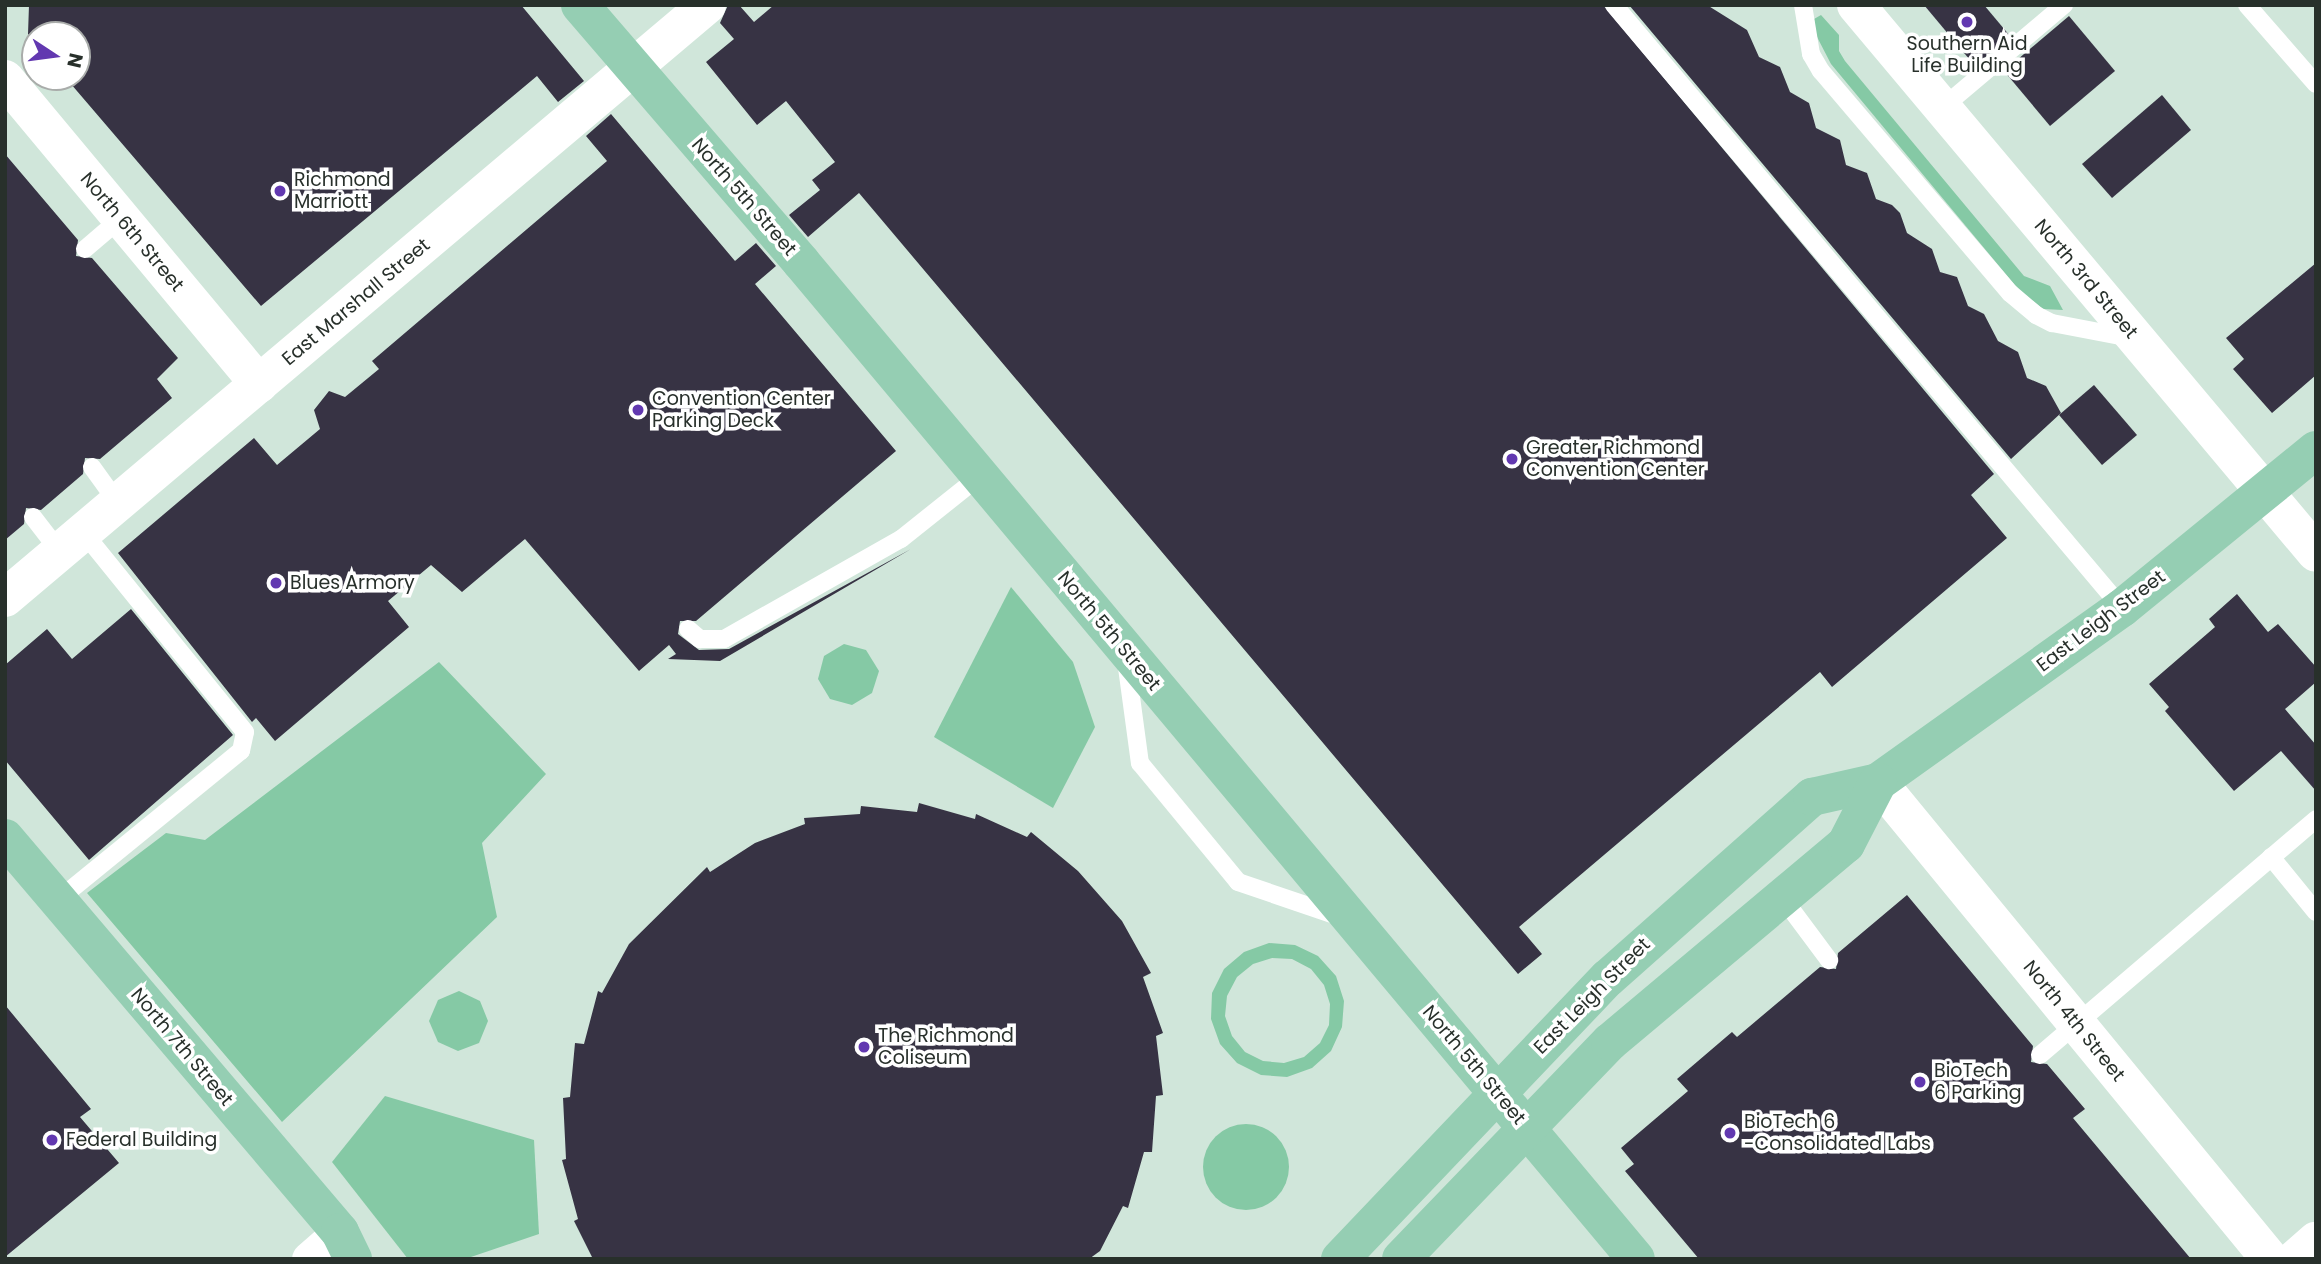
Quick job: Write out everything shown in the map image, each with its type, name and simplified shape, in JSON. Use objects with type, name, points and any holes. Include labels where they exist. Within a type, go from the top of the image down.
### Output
[{"type":"main road","name":"North 5th Street","points":[[580,5],[631,70],[801,262],[1636,1259]]},
{"type":"main road","name":"East Leigh Street","points":[[1340,1259],[1542,1045],[1678,912],[1812,797],[1878,782],[2122,608],[2316,450]]},
{"type":"main road","name":"East Leigh Street","points":[[1414,1252],[1610,1042],[1846,844],[1878,782]]},
{"type":"main road","name":"North 7th Street","points":[[5,838],[346,1245]]},
{"type":"street","name":"East Marshall Street","points":[[5,598],[707,5]]},
{"type":"street","name":"North 3rd Street","points":[[1856,5],[2316,553]]},
{"type":"street","name":"North 6th Street","points":[[5,79],[259,384]]},
{"type":"street","name":"North 4th Street","points":[[1878,782],[2270,1259]]},
{"type":"street","points":[[2295,1259],[2316,1241]]},
{"type":"street","points":[[309,1259],[346,1245]]},
{"type":"lane","points":[[1614,5],[2122,608]]},
{"type":"lane","points":[[1803,5],[1811,54],[1821,71],[2010,293],[2036,316],[2052,323],[2136,339]]},
{"type":"lane","points":[[1942,108],[2064,5]]},
{"type":"lane","points":[[2247,5],[2316,84]]},
{"type":"lane","points":[[85,249],[120,219]]},
{"type":"lane","points":[[92,467],[118,503]]},
{"type":"lane","points":[[688,629],[700,639],[724,639],[901,539],[980,476]]},
{"type":"lane","points":[[33,517],[71,542],[244,732],[241,751],[58,900]]},
{"type":"lane","points":[[1125,650],[1140,762],[1238,882],[1351,920]]},
{"type":"lane","points":[[2040,1055],[2316,819]]},
{"type":"lane","points":[[2271,857],[2316,912]]},
{"type":"lane","points":[[1782,897],[1829,960]]},
{"type":"green space","points":[[1821,15],[1839,35],[1839,51],[1845,61],[2024,276],[2050,286],[2063,310],[2043,309],[2019,290],[1831,64],[1816,35],[1814,19]]},
{"type":"green space","points":[[1011,587],[1073,662],[1095,727],[1053,808],[934,737]]},
{"type":"green space","points":[[844,644],[866,650],[879,671],[872,693],[852,705],[830,699],[818,679],[824,656]]},
{"type":"green space","points":[[439,662],[546,774],[482,843],[497,917],[282,1122],[87,893],[166,833],[205,840]]},
{"type":"green space","points":[[1269,943],[1295,945],[1318,956],[1336,976],[1344,1001],[1342,1027],[1331,1051],[1312,1068],[1287,1077],[1261,1075],[1237,1063],[1220,1044],[1211,1019],[1212,993],[1224,969],[1244,952]],"holes":[[[1272,958],[1292,959],[1311,969],[1324,985],[1330,1004],[1329,1025],[1320,1043],[1304,1057],[1284,1063],[1263,1061],[1245,1052],[1232,1036],[1225,1016],[1227,996],[1237,977],[1253,964]]]},
{"type":"green space","points":[[459,991],[480,1001],[488,1021],[479,1043],[458,1051],[438,1042],[429,1021],[438,1000]]},
{"type":"green space","points":[[385,1096],[534,1140],[539,1234],[465,1259],[408,1259],[332,1162]]},
{"type":"green space","points":[[1246,1124],[1262,1128],[1276,1137],[1285,1151],[1289,1167],[1285,1183],[1276,1197],[1262,1206],[1246,1210],[1230,1206],[1216,1197],[1207,1183],[1203,1167],[1207,1151],[1216,1137],[1230,1128]]},
{"type":"building","name":"Richmond Marriott","points":[[29,5],[521,5],[584,81],[558,102],[537,76],[261,306],[77,91],[91,91],[91,21],[28,21]]},
{"type":"building","name":"Greater Richmond Convention Center","points":[[728,5],[739,5],[754,22],[774,5],[1603,5],[1994,474],[1971,495],[2007,538],[1832,687],[1820,672],[1519,927],[1542,954],[1518,974],[859,193],[808,237],[789,215],[820,190],[812,180],[835,162],[786,101],[757,125],[706,62],[734,39],[720,23]]},
{"type":"building","points":[[1629,5],[1707,5],[1747,30],[1759,57],[1780,67],[1790,92],[1809,103],[1816,128],[1840,140],[1846,165],[1867,173],[1876,199],[1892,205],[1900,213],[1907,233],[1932,249],[1940,272],[1957,277],[1968,306],[1984,314],[1998,341],[2018,352],[2027,378],[2046,386],[2061,413],[2011,459]]},
{"type":"building","name":"Southern Aid Life Building","points":[[1924,5],[1984,5],[2010,36],[1975,66]]},
{"type":"building","points":[[2069,16],[2115,71],[2050,126],[2004,71]]},
{"type":"building","points":[[2162,95],[2191,130],[2112,198],[2082,164]]},
{"type":"building","name":"Convention Center Parking Deck","points":[[611,114],[735,261],[756,243],[776,266],[755,284],[896,451],[696,621],[680,621],[678,634],[699,650],[729,649],[911,549],[720,661],[668,659],[676,654],[669,645],[639,671],[525,539],[462,592],[431,565],[388,601],[409,627],[275,741],[256,718],[252,722],[118,553],[254,438],[277,465],[320,429],[314,410],[329,391],[345,397],[379,369],[372,361],[607,161],[586,136]]},
{"type":"building","points":[[5,154],[78,240],[76,256],[92,258],[178,358],[157,379],[172,398],[100,459],[85,458],[83,474],[41,510],[26,508],[24,524],[5,540]]},
{"type":"building","points":[[2316,263],[2316,375],[2272,413],[2233,369],[2244,359],[2226,338]]},
{"type":"building","points":[[2094,385],[2137,435],[2102,465],[2059,415]]},
{"type":"building","points":[[2237,594],[2268,632],[2278,624],[2316,667],[2316,682],[2285,709],[2316,745],[2316,791],[2281,751],[2234,791],[2165,711],[2169,707],[2149,684],[2215,627],[2209,619]]},
{"type":"building","points":[[131,609],[233,735],[89,860],[5,760],[5,665],[47,629],[72,659]]},
{"type":"building","name":"The Richmond Coliseum","points":[[919,803],[975,819],[976,814],[1027,837],[1031,832],[1078,871],[1122,921],[1151,973],[1143,977],[1163,1033],[1156,1036],[1163,1095],[1156,1096],[1152,1152],[1144,1152],[1128,1208],[1123,1206],[1100,1251],[1089,1259],[593,1259],[574,1221],[578,1219],[562,1160],[566,1159],[563,1098],[570,1097],[575,1043],[584,1044],[598,991],[602,993],[629,944],[707,867],[710,872],[755,843],[805,824],[804,818],[860,814],[861,806],[917,812]]},
{"type":"building","points":[[1907,895],[2033,1046],[2031,1062],[2047,1064],[2085,1109],[2073,1118],[2191,1259],[1699,1259],[1625,1171],[1634,1164],[1621,1148],[1688,1091],[1677,1079],[1732,1032],[1737,1037],[1820,967],[1836,969],[1838,953]]},
{"type":"building","name":"Federal Building","points":[[5,1005],[91,1109],[80,1117],[119,1163],[5,1257]]},
{"type":"place","name":"Southern Aid Life Building","points":[[1967,22]]},
{"type":"place","name":"Richmond Marriott","points":[[280,191]]},
{"type":"place","name":"Convention Center Parking Deck","points":[[638,410]]},
{"type":"place","name":"Greater Richmond Convention Center","points":[[1512,459]]},
{"type":"place","name":"Blues Armory","points":[[276,583]]},
{"type":"place","name":"The Richmond Coliseum","points":[[864,1047]]},
{"type":"place","name":"BioTech 6 Parking","points":[[1920,1082]]},
{"type":"place","name":"BioTech 6 -Consolidated Labs","points":[[1730,1133]]},
{"type":"place","name":"Federal Building","points":[[52,1140]]}]
